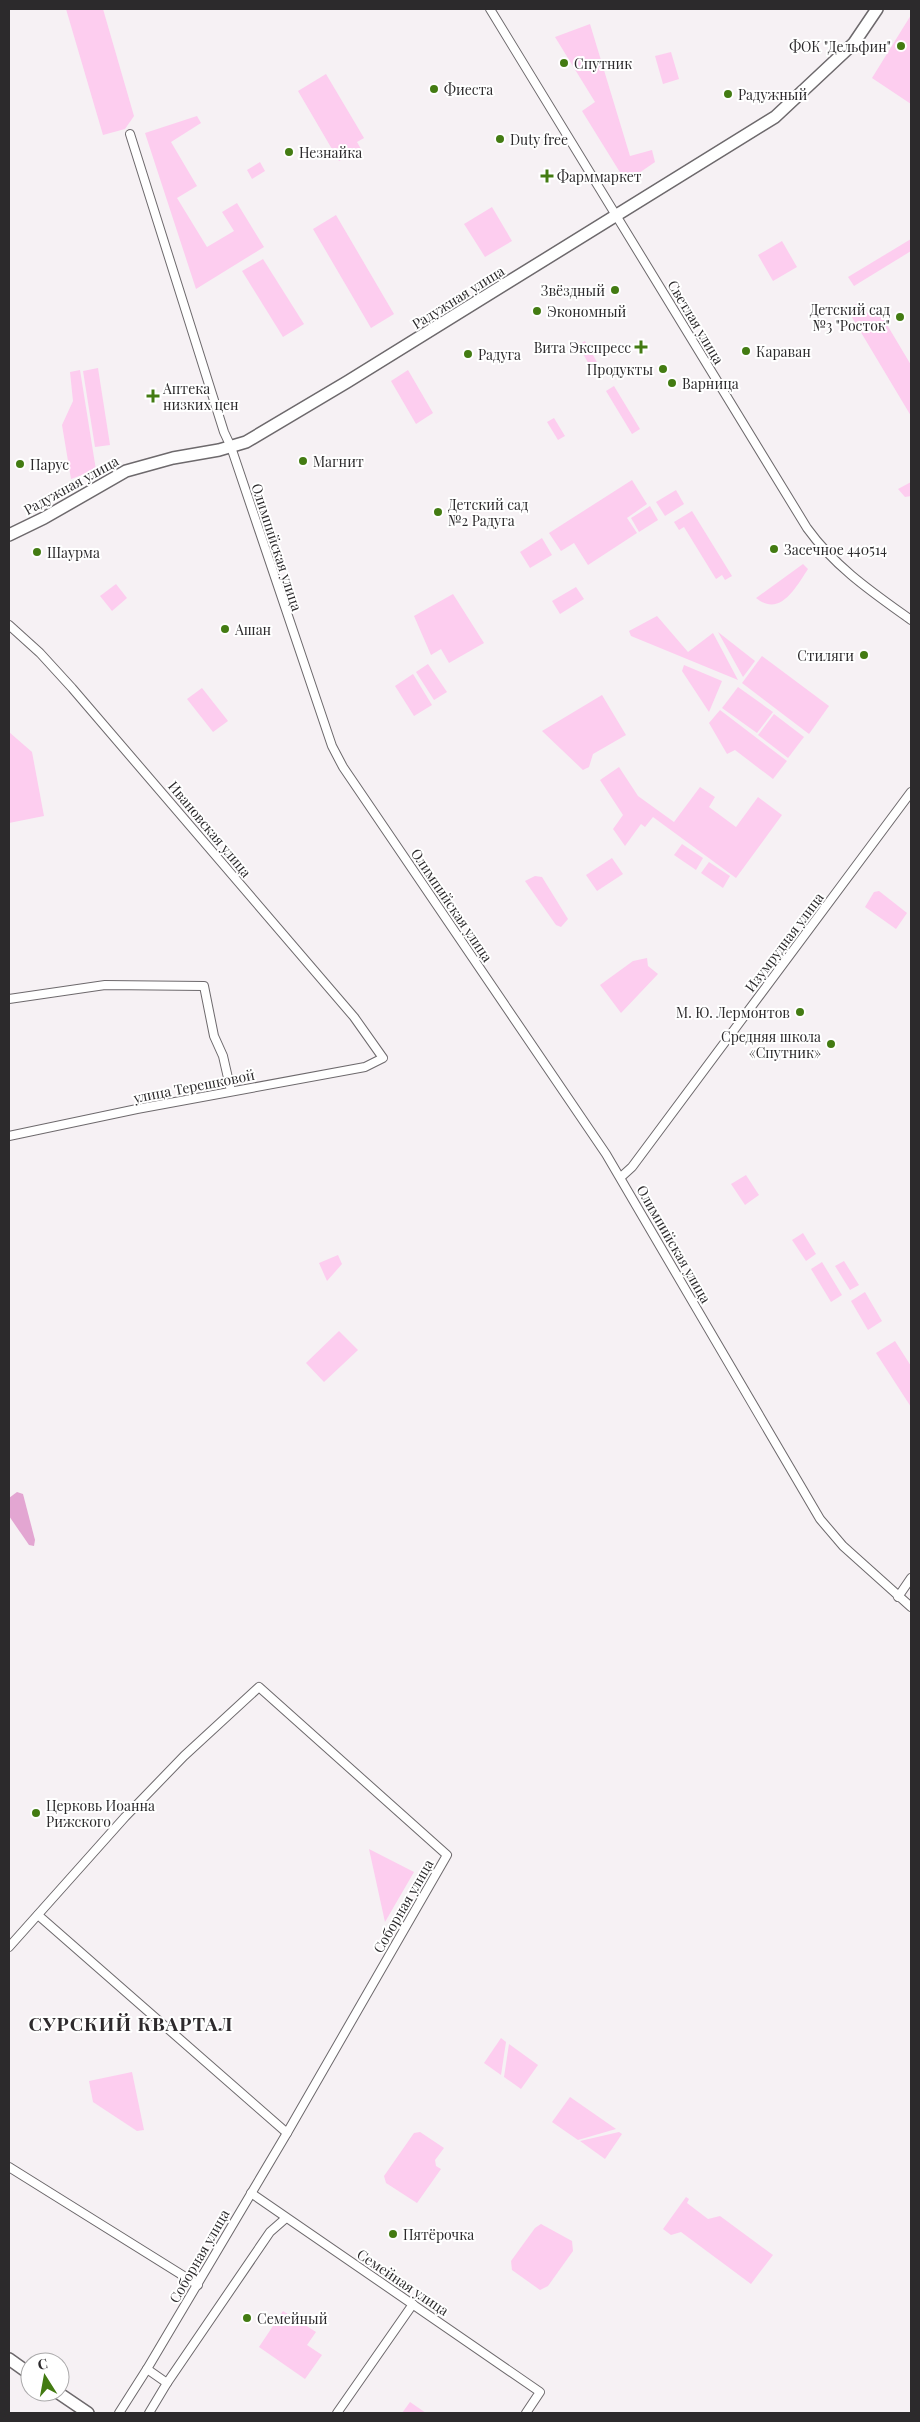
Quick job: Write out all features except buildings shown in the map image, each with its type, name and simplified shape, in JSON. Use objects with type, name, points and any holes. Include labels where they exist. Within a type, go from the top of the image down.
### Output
[{"type":"main road","name":"Радужная улица","points":[[9,535],[44,518],[126,471],[148,464],[231,447],[255,437],[347,382],[775,117],[854,43],[876,9]]},
{"type":"main road","points":[[9,2359],[20,2367]]},
{"type":"main road","points":[[70,2401],[88,2413]]},
{"type":"street","name":"Светлая улица","points":[[490,9],[806,528],[830,558],[848,574],[911,620]]},
{"type":"street","name":"Олимпийская улица","points":[[130,134],[190,326],[332,746],[343,766],[621,1177],[820,1519],[843,1546],[911,1607]]},
{"type":"street","name":"Ивановская улица","points":[[9,625],[40,653],[154,782],[354,1017],[383,1058]]},
{"type":"street","name":"Изумрудная улица","points":[[621,1177],[632,1167],[690,1090],[911,792]]},
{"type":"street","points":[[9,999],[104,985],[204,986],[214,1036],[223,1056],[230,1091]]},
{"type":"street","name":"улица Терешковой","points":[[9,1136],[230,1091],[365,1067],[383,1058]]},
{"type":"street","points":[[898,1597],[911,1578]]},
{"type":"street","name":"Соборная улица","points":[[9,1947],[125,1817],[184,1756],[259,1687],[447,1856],[287,2133],[148,2369],[119,2413]]},
{"type":"street","points":[[38,1915],[287,2133]]},
{"type":"street","points":[[9,2167],[198,2284]]},
{"type":"street","name":"Семейная улица","points":[[251,2193],[540,2392],[526,2413]]},
{"type":"street","points":[[148,2413],[270,2232],[286,2218]]},
{"type":"street","points":[[337,2413],[413,2304]]},
{"type":"street","points":[[148,2369],[168,2382]]},
{"type":"shaded area","points":[[66,9],[103,9],[134,116],[125,129],[103,135]]},
{"type":"shaded area","name":"ФОК \"Дельфин\"","points":[[911,15],[911,104],[872,78]]},
{"type":"shaded area","points":[[590,24],[630,156],[652,150],[655,162],[626,182],[582,111],[595,102],[555,37]]},
{"type":"shaded area","points":[[671,52],[679,79],[663,84],[655,56]]},
{"type":"shaded area","points":[[326,74],[364,138],[357,142],[361,149],[339,161],[298,91]]},
{"type":"shaded area","points":[[197,116],[201,123],[171,142],[197,186],[177,198],[207,247],[234,231],[222,212],[237,203],[264,247],[196,289],[145,133]]},
{"type":"shaded area","points":[[260,162],[265,171],[252,179],[247,170]]},
{"type":"shaded area","points":[[492,207],[512,241],[485,257],[464,224]]},
{"type":"shaded area","points":[[336,215],[394,314],[371,328],[313,229]]},
{"type":"shaded area","points":[[911,239],[911,251],[854,286],[848,277]]},
{"type":"shaded area","points":[[782,241],[797,267],[773,281],[758,255]]},
{"type":"shaded area","points":[[263,259],[304,324],[283,337],[242,271]]},
{"type":"shaded area","points":[[858,303],[865,314],[877,308],[911,365],[911,416],[847,309]]},
{"type":"shaded area","points":[[585,341],[602,371],[595,375],[578,345]]},
{"type":"shaded area","points":[[98,368],[110,445],[95,447],[83,371]]},
{"type":"shaded area","points":[[80,370],[96,470],[71,479],[62,425],[73,401],[70,372]]},
{"type":"shaded area","points":[[408,370],[433,413],[416,424],[391,381]]},
{"type":"shaded area","points":[[614,386],[640,429],[632,434],[606,391]]},
{"type":"shaded area","points":[[554,418],[565,436],[558,440],[547,422]]},
{"type":"shaded area","points":[[632,480],[647,504],[627,518],[637,533],[588,565],[574,543],[561,551],[549,533]]},
{"type":"shaded area","points":[[911,482],[911,496],[905,497],[898,489]]},
{"type":"shaded area","points":[[676,490],[684,504],[665,516],[656,502]]},
{"type":"shaded area","points":[[650,506],[658,520],[639,532],[631,518]]},
{"type":"shaded area","points":[[692,511],[732,576],[725,580],[722,575],[716,579],[684,527],[679,530],[674,522]]},
{"type":"shaded area","points":[[542,538],[552,555],[530,568],[520,552]]},
{"type":"shaded area","points":[[803,564],[808,569],[786,598],[773,604],[765,603],[756,598]]},
{"type":"shaded area","points":[[116,584],[127,598],[112,611],[100,596]]},
{"type":"shaded area","points":[[576,587],[584,599],[560,614],[552,601]]},
{"type":"shaded area","points":[[453,594],[484,643],[449,663],[441,649],[431,655],[414,616]]},
{"type":"shaded area","points":[[657,616],[688,652],[713,633],[738,680],[631,636],[629,631]]},
{"type":"shaded area","points":[[718,632],[755,661],[743,677]]},
{"type":"shaded area","points":[[762,656],[829,706],[809,734],[742,683]]},
{"type":"shaded area","points":[[428,664],[447,692],[434,700],[416,672]]},
{"type":"shaded area","points":[[684,665],[722,681],[709,712],[682,671]]},
{"type":"shaded area","points":[[413,674],[432,705],[414,716],[395,686]]},
{"type":"shaded area","points":[[738,687],[773,712],[757,733],[722,708]]},
{"type":"shaded area","points":[[202,688],[228,721],[213,732],[187,699]]},
{"type":"shaded area","points":[[602,695],[626,735],[593,754],[589,767],[583,770],[542,731]]},
{"type":"shaded area","points":[[720,710],[787,761],[773,779],[735,750],[727,754],[709,723]]},
{"type":"shaded area","points":[[774,714],[804,737],[788,758],[758,735]]},
{"type":"shaded area","points":[[9,732],[32,752],[44,816],[9,823]]},
{"type":"shaded area","points":[[619,767],[638,796],[674,822],[700,787],[715,797],[709,807],[736,827],[758,797],[782,815],[736,878],[653,817],[645,827],[641,824],[625,846],[613,829],[623,815],[600,780]]},
{"type":"shaded area","points":[[682,844],[703,858],[696,870],[674,855]]},
{"type":"shaded area","points":[[612,858],[623,874],[597,891],[586,875]]},
{"type":"shaded area","points":[[709,862],[730,876],[723,888],[701,873]]},
{"type":"shaded area","points":[[535,876],[542,877],[568,919],[561,927],[556,925],[525,881]]},
{"type":"shaded area","points":[[879,891],[907,913],[896,929],[865,907],[874,892]]},
{"type":"shaded area","points":[[647,958],[648,966],[658,974],[621,1013],[600,985],[633,961]]},
{"type":"shaded area","points":[[746,1175],[759,1195],[745,1205],[731,1184]]},
{"type":"shaded area","points":[[803,1233],[816,1254],[806,1261],[792,1240]]},
{"type":"shaded area","points":[[338,1255],[342,1264],[327,1281],[319,1263]]},
{"type":"shaded area","points":[[844,1261],[859,1285],[850,1290],[835,1266]]},
{"type":"shaded area","points":[[822,1262],[842,1295],[831,1302],[811,1269]]},
{"type":"shaded area","points":[[865,1292],[882,1321],[868,1330],[851,1301]]},
{"type":"shaded area","points":[[339,1331],[358,1350],[324,1382],[306,1363]]},
{"type":"shaded area","points":[[895,1341],[911,1366],[911,1407],[876,1353]]},
{"type":"shaded area","points":[[17,1492],[23,1494],[35,1540],[34,1546],[29,1545],[9,1516],[9,1498]]},
{"type":"shaded area","points":[[369,1849],[414,1872],[385,1922]]},
{"type":"shaded area","points":[[501,2038],[506,2042],[501,2075],[484,2063]]},
{"type":"shaded area","points":[[509,2044],[538,2065],[521,2089],[504,2077]]},
{"type":"shaded area","points":[[132,2072],[144,2130],[137,2131],[93,2102],[89,2081]]},
{"type":"shaded area","points":[[570,2097],[616,2129],[578,2140],[552,2122]]},
{"type":"shaded area","points":[[420,2132],[444,2148],[435,2160],[436,2166],[441,2169],[417,2203],[386,2183],[384,2176],[414,2133]]},
{"type":"shaded area","points":[[619,2132],[622,2134],[605,2159],[580,2141]]},
{"type":"shaded area","points":[[686,2197],[689,2199],[687,2203],[708,2219],[720,2216],[773,2255],[751,2284],[681,2232],[671,2235],[663,2229]]},
{"type":"shaded area","points":[[541,2224],[572,2241],[573,2251],[548,2286],[540,2290],[512,2270],[511,2261],[535,2228]]},
{"type":"shaded area","points":[[283,2311],[316,2332],[307,2345],[322,2355],[305,2379],[259,2347]]},
{"type":"shaded area","points":[[410,2402],[426,2413],[402,2413]]},
{"type":"place","name":"ФОК \"Дельфин\"","points":[[901,46]]},
{"type":"place","name":"Спутник","points":[[564,63]]},
{"type":"place","name":"Фиеста","points":[[434,89]]},
{"type":"place","name":"Радужный","points":[[728,94]]},
{"type":"place","name":"Duty free","points":[[500,139]]},
{"type":"place","name":"Незнайка","points":[[289,152]]},
{"type":"place","name":"Фарммаркет","points":[[547,176]]},
{"type":"place","name":"Звёздный","points":[[615,290]]},
{"type":"place","name":"Экономный","points":[[537,311]]},
{"type":"place","name":"Детский сад №3 \"Росток\"","points":[[900,317]]},
{"type":"place","name":"Вита Экспресс","points":[[641,347]]},
{"type":"place","name":"Караван","points":[[746,351]]},
{"type":"place","name":"Радуга","points":[[468,354]]},
{"type":"place","name":"Продукты","points":[[663,369]]},
{"type":"place","name":"Варница","points":[[672,383]]},
{"type":"place","name":"Аптека низких цен","points":[[153,396]]},
{"type":"place","name":"Магнит","points":[[303,461]]},
{"type":"place","name":"Парус","points":[[20,464]]},
{"type":"place","name":"Детский сад №2 Радуга","points":[[438,512]]},
{"type":"place","name":"Засечное 440514","points":[[774,549]]},
{"type":"place","name":"Шаурма","points":[[37,552]]},
{"type":"place","name":"Ашан","points":[[225,629]]},
{"type":"place","name":"Стиляги","points":[[864,655]]},
{"type":"place","name":"М. Ю. Лермонтов","points":[[800,1012]]},
{"type":"place","name":"Средняя школа «Спутник»","points":[[831,1044]]},
{"type":"place","name":"Церковь Иоанна Рижского","points":[[36,1813]]},
{"type":"place","name":"Пятёрочка","points":[[393,2234]]},
{"type":"place","name":"Семейный","points":[[247,2318]]},
{"type":"district","name":"СУРСКИЙ КВАРТАЛ","points":[[131,2023]]}]
